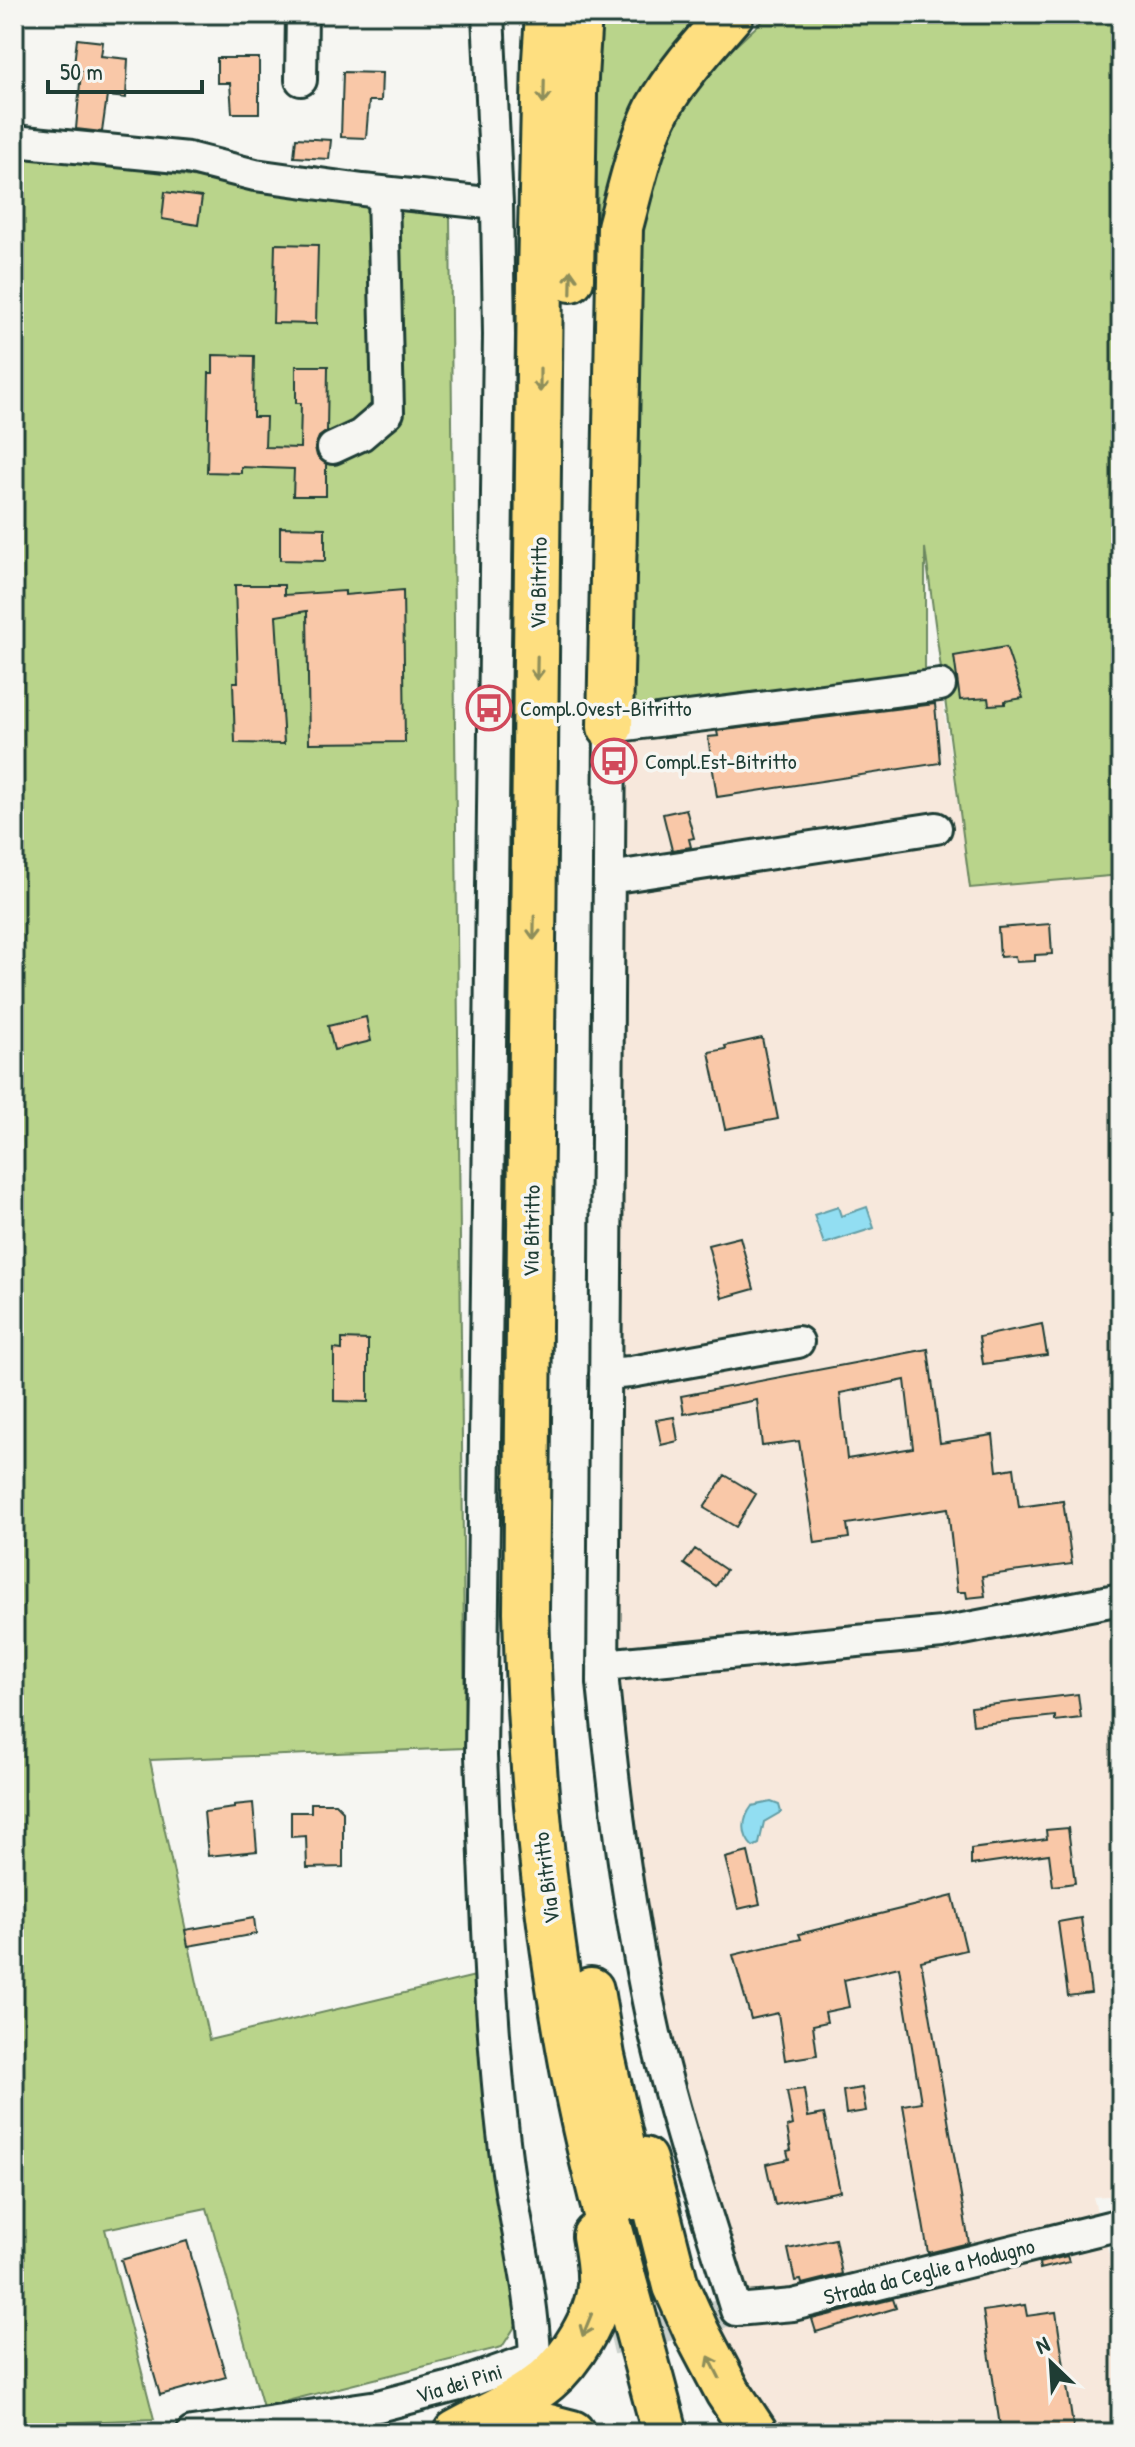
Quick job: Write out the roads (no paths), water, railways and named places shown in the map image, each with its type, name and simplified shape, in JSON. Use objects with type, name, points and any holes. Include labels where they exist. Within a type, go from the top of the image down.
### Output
[{"type":"highway","name":"Via Bitritto","points":[[548,14],[541,261],[526,1583],[528,1693],[547,1895],[574,2071],[595,2165],[665,2433]]},
{"type":"highway","name":"Via Bitritto","points":[[579,14],[574,94],[557,1677],[568,1835],[602,2056],[629,2179],[693,2433]]},
{"type":"highway","points":[[573,205],[592,80],[598,14]]},
{"type":"highway","points":[[610,727],[620,227],[633,177],[658,109],[697,54],[731,14]]},
{"type":"highway","points":[[467,2427],[547,2381],[566,2362],[580,2341],[600,2288],[594,2233],[567,2123],[538,1954],[532,1895],[536,1780]]},
{"type":"highway","points":[[585,1955],[617,2044],[676,2286],[721,2380],[755,2433]]},
{"type":"highway","points":[[467,2427],[522,2420],[572,2433]]},
{"type":"street","points":[[301,80],[302,14]]},
{"type":"street","points":[[14,141],[188,158],[255,175],[383,193],[497,204],[488,14]]},
{"type":"street","points":[[333,448],[361,435],[388,412],[383,193]]},
{"type":"street","name":"Via dei Pini","points":[[192,2433],[276,2428],[378,2406],[459,2385],[535,2358],[534,2321],[507,2164],[494,2015],[481,1756],[499,335],[497,204]]},
{"type":"street","points":[[940,685],[610,727],[603,1665],[942,1633],[1121,1599]]},
{"type":"street","points":[[609,878],[936,828]]},
{"type":"street","points":[[605,1374],[798,1342]]},
{"type":"street","name":"Strada da Ceglie a Modugno","points":[[603,1665],[618,1833],[655,2033],[686,2148],[736,2310],[793,2305],[1121,2224]]},
{"type":"water","points":[[838,1207],[841,1216],[867,1207],[874,1228],[824,1244],[814,1215]]},
{"type":"water","points":[[771,1802],[779,1805],[781,1812],[764,1822],[759,1844],[753,1847],[745,1832],[746,1816],[752,1806]]},
{"type":"tunnel","points":[[567,2350],[736,2310]]},
{"type":"place","name":"Compl.Ovest-Bitritto","points":[[489,708]]},
{"type":"place","name":"Compl.Est-Bitritto","points":[[614,761]]}]
